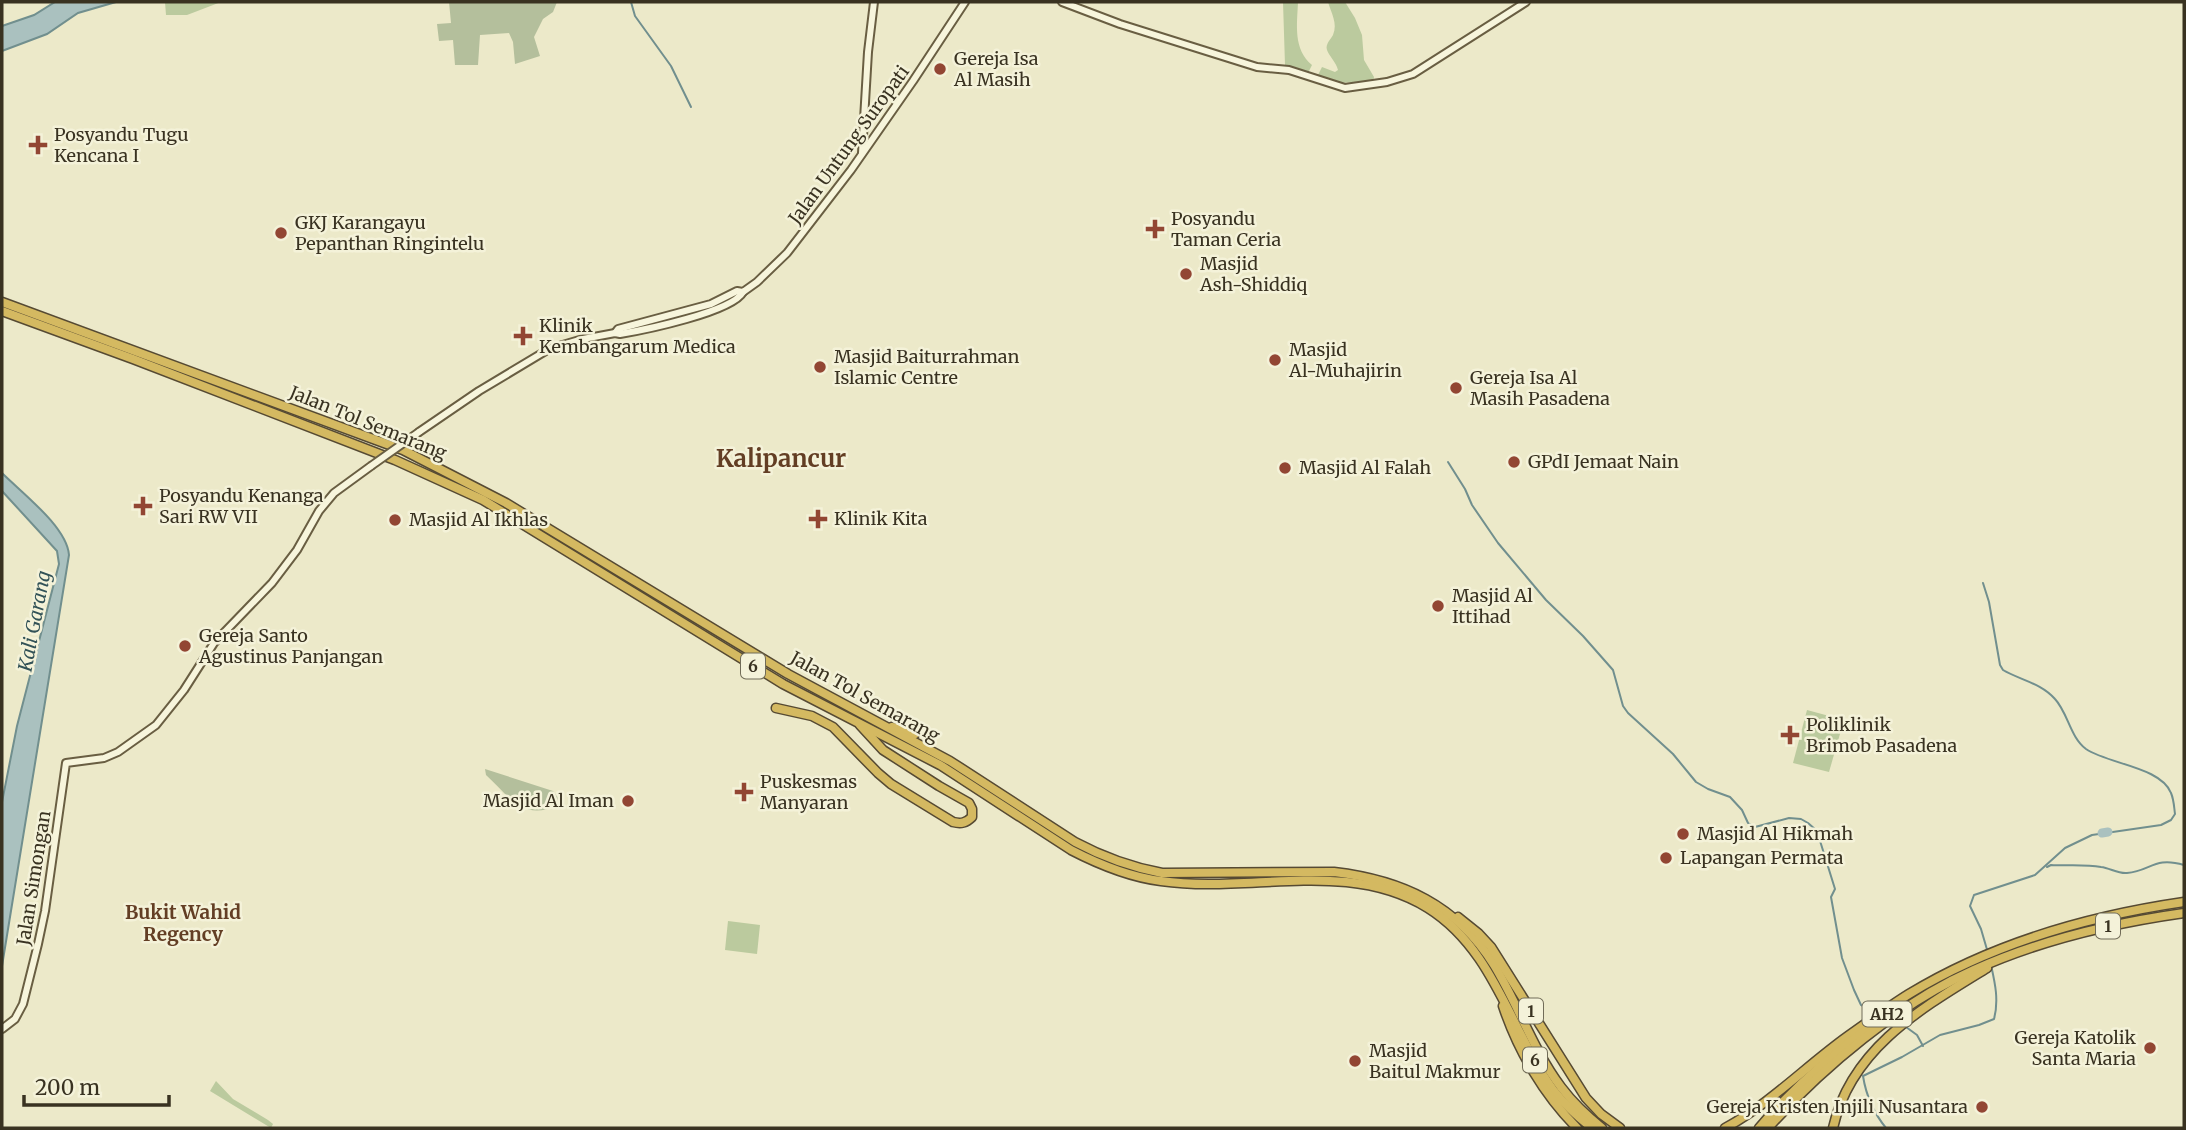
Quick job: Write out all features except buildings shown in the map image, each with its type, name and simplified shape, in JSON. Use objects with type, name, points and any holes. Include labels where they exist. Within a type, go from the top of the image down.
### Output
[{"type":"highway","name":"Jalan Tol Semarang","points":[[2,302],[403,450],[436,466],[506,503],[788,674],[975,776],[1075,842],[1105,857],[1162,873],[1347,873],[1404,887],[1434,903],[1476,941],[1493,964],[1560,1086],[1580,1110],[1602,1128]]},
{"type":"highway","name":"Jalan Tol Semarang","points":[[2,311],[395,460],[471,494],[783,684],[940,765],[1071,850],[1115,870],[1163,882],[1334,880],[1401,894],[1449,923],[1470,945],[1494,980],[1554,1091],[1592,1128]]},
{"type":"highway","points":[[776,708],[812,716],[834,727],[877,773],[953,822],[960,824],[972,817],[969,803],[883,750],[854,720]]},
{"type":"highway","points":[[889,727],[898,727],[915,734]]},
{"type":"highway","points":[[968,764],[975,776]]},
{"type":"highway","name":"1","points":[[1725,1128],[1839,1050],[1911,993],[1936,980],[2034,936],[2108,916],[2184,902]]},
{"type":"highway","name":"1","points":[[1434,903],[1461,919],[1491,947],[1587,1098],[1601,1114],[1620,1128]]},
{"type":"highway","name":"1","points":[[1768,1128],[1839,1050],[1973,970],[2034,947],[2095,929],[2184,913]]},
{"type":"highway","points":[[1833,1128],[1842,1098],[1861,1066],[1895,1029],[1945,993],[2005,958]]},
{"type":"highway","name":"1","points":[[1494,980],[1506,1016],[1531,1068],[1549,1096],[1577,1128]]},
{"type":"highway","points":[[1759,1128],[1788,1095],[1839,1050]]},
{"type":"main road","points":[[862,154],[874,2]]},
{"type":"main road","name":"Jalan Untung Suropati","points":[[66,763],[104,758],[118,752],[156,725],[184,691],[214,643],[272,583],[297,550],[319,511],[334,493],[419,432],[479,391],[550,349],[583,339],[641,330],[691,317],[740,297],[787,253],[914,81],[964,2]]},
{"type":"main road","points":[[1062,2],[1120,24],[1257,67],[1289,70],[1345,88],[1387,82],[1413,74],[1526,2]]},
{"type":"main road","name":"Jalan Simongan","points":[[2,1029],[15,1018],[23,1004],[38,944],[66,763]]},
{"type":"green space","points":[[165,2],[221,2],[187,15],[166,15]]},
{"type":"green space","points":[[449,2],[557,2],[553,12],[543,19],[534,37],[540,56],[515,64],[513,42],[509,33],[480,35],[478,65],[455,65],[453,40],[439,41],[437,24],[451,23]]},
{"type":"green space","points":[[1283,2],[1298,2],[1299,44],[1312,65],[1308,73],[1285,65]]},
{"type":"green space","points":[[1328,2],[1345,2],[1355,18],[1362,35],[1364,60],[1374,77],[1373,81],[1336,83],[1319,78],[1322,67],[1335,72],[1338,70],[1327,48],[1335,26]]},
{"type":"green space","points":[[1807,710],[1844,720],[1829,772],[1793,763]]},
{"type":"green space","points":[[485,769],[553,791],[559,799],[558,805],[535,811],[526,809],[510,799],[486,775]]},
{"type":"green space","points":[[728,921],[760,925],[757,954],[725,950]]},
{"type":"green space","points":[[216,1081],[233,1099],[273,1124],[271,1128],[210,1091]]},
{"type":"water","points":[[55,2],[116,2],[78,13],[47,34],[2,51],[2,26],[34,15]]},
{"type":"water","points":[[2,473],[52,522],[66,544],[69,555],[2,966],[2,802],[17,726],[59,564],[57,551],[2,491]]},
{"type":"waterway","points":[[631,2],[635,16],[671,66],[691,107]]},
{"type":"waterway","points":[[1448,462],[1472,505],[1498,543],[1546,600],[1613,670],[1623,706],[1628,713],[1673,754],[1696,782],[1730,797],[1742,810],[1748,823],[1755,827],[1789,818],[1801,819],[1816,830],[1835,889],[1831,897],[1842,958],[1861,1005],[1875,1014]]},
{"type":"waterway","points":[[1983,583],[2003,670],[2037,685],[2049,694],[2059,705],[2076,738],[2086,749],[2157,777],[2172,796],[2175,814],[2171,820],[2161,825],[2092,835],[2065,848],[2035,875],[1974,895],[1970,906],[1988,953]]},
{"type":"waterway","points":[[2102,833],[2108,832]]},
{"type":"waterway","points":[[2047,867],[2089,866],[2124,873],[2166,862],[2184,865]]},
{"type":"waterway","points":[[1886,1128],[1871,1103],[1863,1076],[1940,1035],[1994,1019],[1996,998],[1991,965]]},
{"type":"waterway","points":[[1906,1027],[1917,1035],[1923,1046]]},
{"type":"place","name":"Gereja Isa Al Masih","points":[[940,69]]},
{"type":"place","name":"Posyandu Tugu Kencana I","points":[[38,145]]},
{"type":"place","name":"Posyandu Taman Ceria","points":[[1155,229]]},
{"type":"place","name":"GKJ Karangayu Pepanthan Ringintelu","points":[[281,233]]},
{"type":"place","name":"Masjid Ash-Shiddiq","points":[[1186,274]]},
{"type":"place","name":"Klinik Kembangarum Medica","points":[[523,336]]},
{"type":"place","name":"Masjid Al-Muhajirin","points":[[1275,360]]},
{"type":"place","name":"Masjid Baiturrahman Islamic Centre","points":[[820,367]]},
{"type":"place","name":"Gereja Isa Al Masih Pasadena","points":[[1456,388]]},
{"type":"place","name":"GPdI Jemaat Nain","points":[[1514,462]]},
{"type":"place","name":"Masjid Al Falah","points":[[1285,468]]},
{"type":"place","name":"Posyandu Kenanga Sari RW VII","points":[[143,506]]},
{"type":"place","name":"Klinik Kita","points":[[818,519]]},
{"type":"place","name":"Masjid Al Ikhlas","points":[[395,520]]},
{"type":"place","name":"Masjid Al Ittihad","points":[[1438,606]]},
{"type":"place","name":"Gereja Santo Agustinus Panjangan","points":[[185,646]]},
{"type":"place","name":"Poliklinik Brimob Pasadena","points":[[1790,735]]},
{"type":"place","name":"Puskesmas Manyaran","points":[[744,792]]},
{"type":"place","name":"Masjid Al Iman","points":[[628,801]]},
{"type":"place","name":"Masjid Al Hikmah","points":[[1683,834]]},
{"type":"place","name":"Lapangan Permata","points":[[1666,858]]},
{"type":"place","name":"Gereja Katolik Santa Maria","points":[[2150,1048]]},
{"type":"place","name":"Masjid Baitul Makmur","points":[[1355,1061]]},
{"type":"place","name":"Gereja Kristen Injili Nusantara","points":[[1982,1107]]},
{"type":"district","name":"Kalipancur","points":[[781,459]]},
{"type":"district","name":"Bukit Wahid Regency","points":[[183,923]]},
{"type":"water label","name":"Kali Garang","points":[[34,621]]}]
